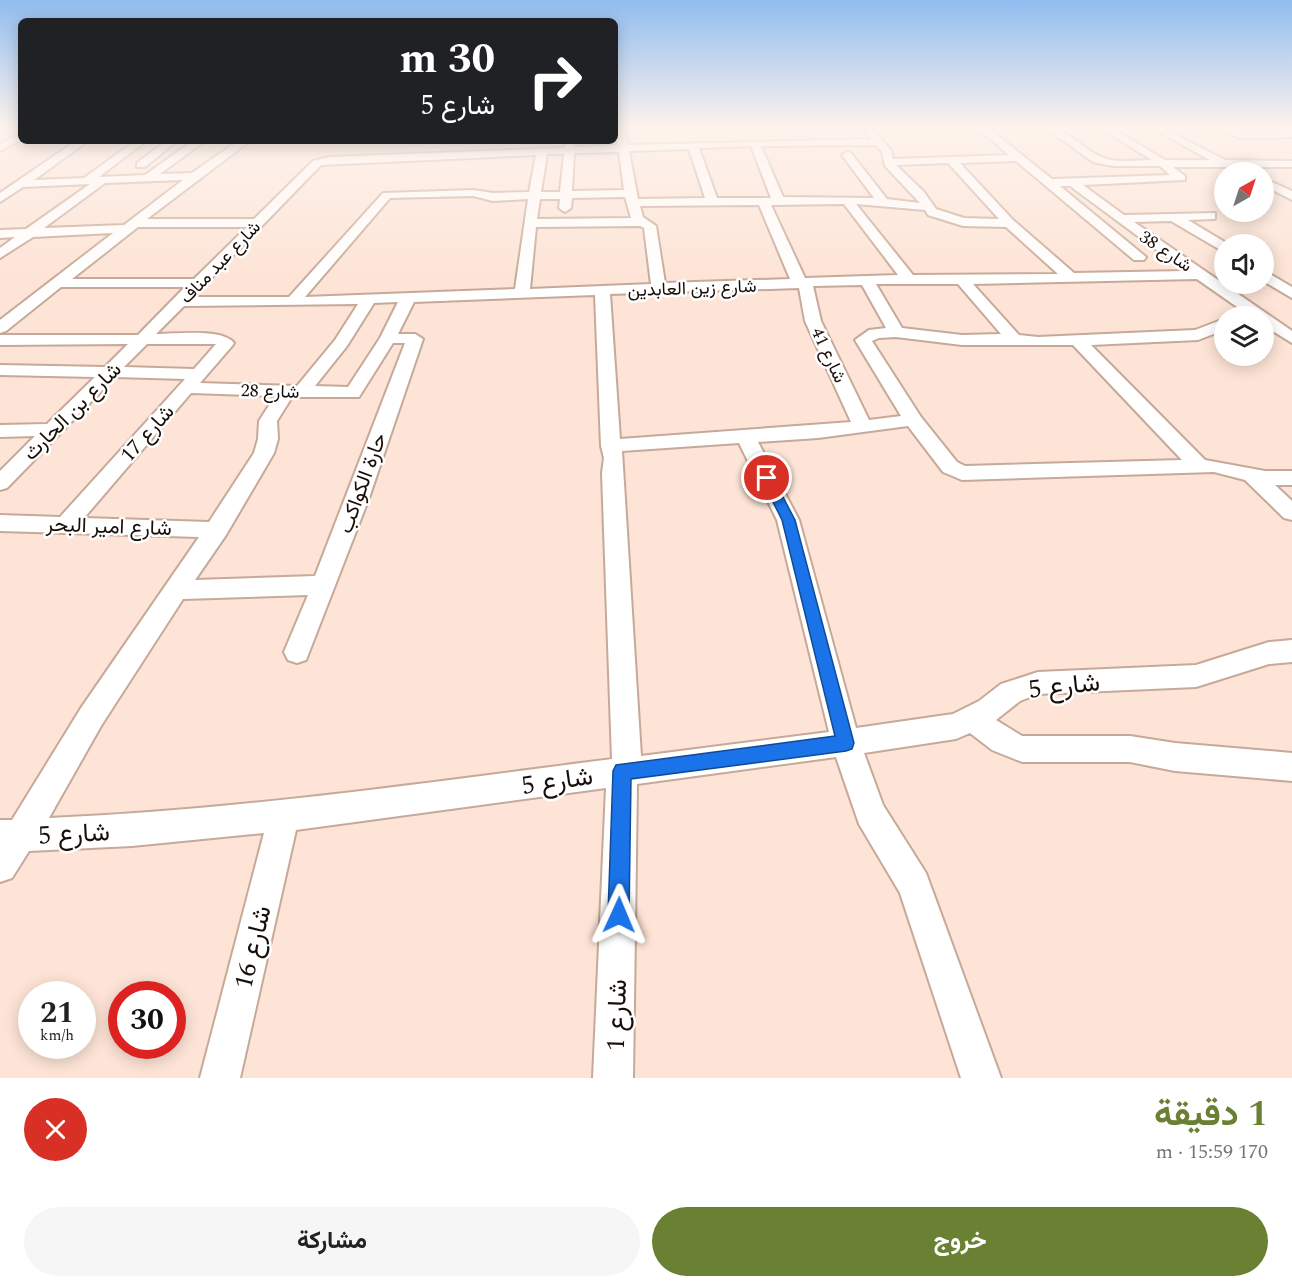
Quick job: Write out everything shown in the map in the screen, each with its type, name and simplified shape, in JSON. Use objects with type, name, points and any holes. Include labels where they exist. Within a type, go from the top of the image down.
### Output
[{"type":"street","points":[[0,198],[31,177]]},
{"type":"street","points":[[88,180],[92,177]]},
{"type":"street","points":[[21,184],[164,177]]},
{"type":"street","points":[[0,328],[193,177]]},
{"type":"street","name":"شارع عبد مناف","points":[[144,339],[302,177]]},
{"type":"street","points":[[522,294],[537,177]]},
{"type":"street","points":[[564,222],[568,177]]},
{"type":"street","points":[[628,177],[636,218],[640,222]]},
{"type":"street","points":[[704,177],[712,201]]},
{"type":"street","points":[[772,177],[778,200]]},
{"type":"street","points":[[864,177],[882,201]]},
{"type":"street","points":[[904,177],[920,194],[932,212],[963,222],[1008,223]]},
{"type":"street","points":[[967,177],[1008,223],[1071,278]]},
{"type":"street","points":[[1040,177],[1139,257]]},
{"type":"street","points":[[1047,183],[1180,177]]},
{"type":"street","points":[[0,254],[103,180]]},
{"type":"street","name":"شارع 38","points":[[1072,182],[1120,219],[1245,306]]},
{"type":"street","points":[[1274,187],[1292,196]]},
{"type":"street","points":[[293,302],[387,195],[472,193],[493,197],[567,195],[712,201],[848,200],[882,201],[894,205],[928,207]]},
{"type":"street","name":"شارع 41","points":[[763,200],[802,283],[813,321],[862,425]]},
{"type":"street","points":[[848,200],[860,219],[909,279]]},
{"type":"street","points":[[1120,219],[1211,216]]},
{"type":"street","points":[[1173,217],[1214,242]]},
{"type":"street","points":[[530,223],[640,222],[650,226],[658,289]]},
{"type":"street","points":[[0,234],[131,226],[257,223]]},
{"type":"street","name":"شارع زين العابدين","points":[[182,301],[293,302],[867,280],[1203,275]]},
{"type":"street","points":[[867,280],[896,332]]},
{"type":"street","points":[[962,280],[1014,339]]},
{"type":"street","points":[[1274,282],[1292,294]]},
{"type":"street","points":[[58,283],[199,284]]},
{"type":"street","name":"شارع 1","points":[[602,291],[611,446],[614,458],[612,473],[625,771],[613,1078]]},
{"type":"street","points":[[388,338],[408,298]]},
{"type":"street","points":[[0,866],[11,836],[218,530],[264,453],[268,440],[268,421],[341,343],[369,299]]},
{"type":"street","points":[[0,313],[19,313]]},
{"type":"street","name":"شارع 38","points":[[1274,326],[1292,338]]},
{"type":"street","points":[[1214,328],[1198,335],[1038,342],[1014,339],[962,340],[896,332],[875,333],[863,340],[913,420],[950,467],[962,473],[1200,467],[1229,468],[1253,476],[1292,478]]},
{"type":"street","name":"شارع 28","points":[[0,370],[111,372],[293,392],[353,393],[388,338]]},
{"type":"street","name":"حارة الكواكب","points":[[297,652],[358,498],[415,339],[388,338]]},
{"type":"street","points":[[0,340],[144,339]]},
{"type":"street","name":"شارع 17","points":[[66,525],[225,346],[225,341],[144,339]]},
{"type":"street","name":"شارع بن الحارث","points":[[0,483],[144,339]]},
{"type":"street","points":[[1077,340],[1200,467]]},
{"type":"street","points":[[611,446],[818,432],[913,420]]},
{"type":"street","points":[[0,431],[53,430]]},
{"type":"street","points":[[746,436],[788,520],[846,743],[870,813],[914,885],[981,1078]]},
{"type":"street","points":[[1253,476],[1292,513]]},
{"type":"street","name":"شارع امير البحر","points":[[0,523],[218,530]]},
{"type":"street","points":[[177,590],[323,585]]},
{"type":"street","name":"شارع 5","points":[[11,836],[132,830],[284,816],[846,743],[956,726],[975,718],[1011,692],[1038,683],[1196,676],[1269,653],[1292,651]]},
{"type":"street","points":[[975,718],[987,733],[1022,749],[1130,749],[1175,757],[1292,767]]},
{"type":"street","name":"شارع 16","points":[[220,1078],[284,816]]},
{"type":"route","points":[[619,915],[622,771],[846,743],[788,520],[767,478]]}]
